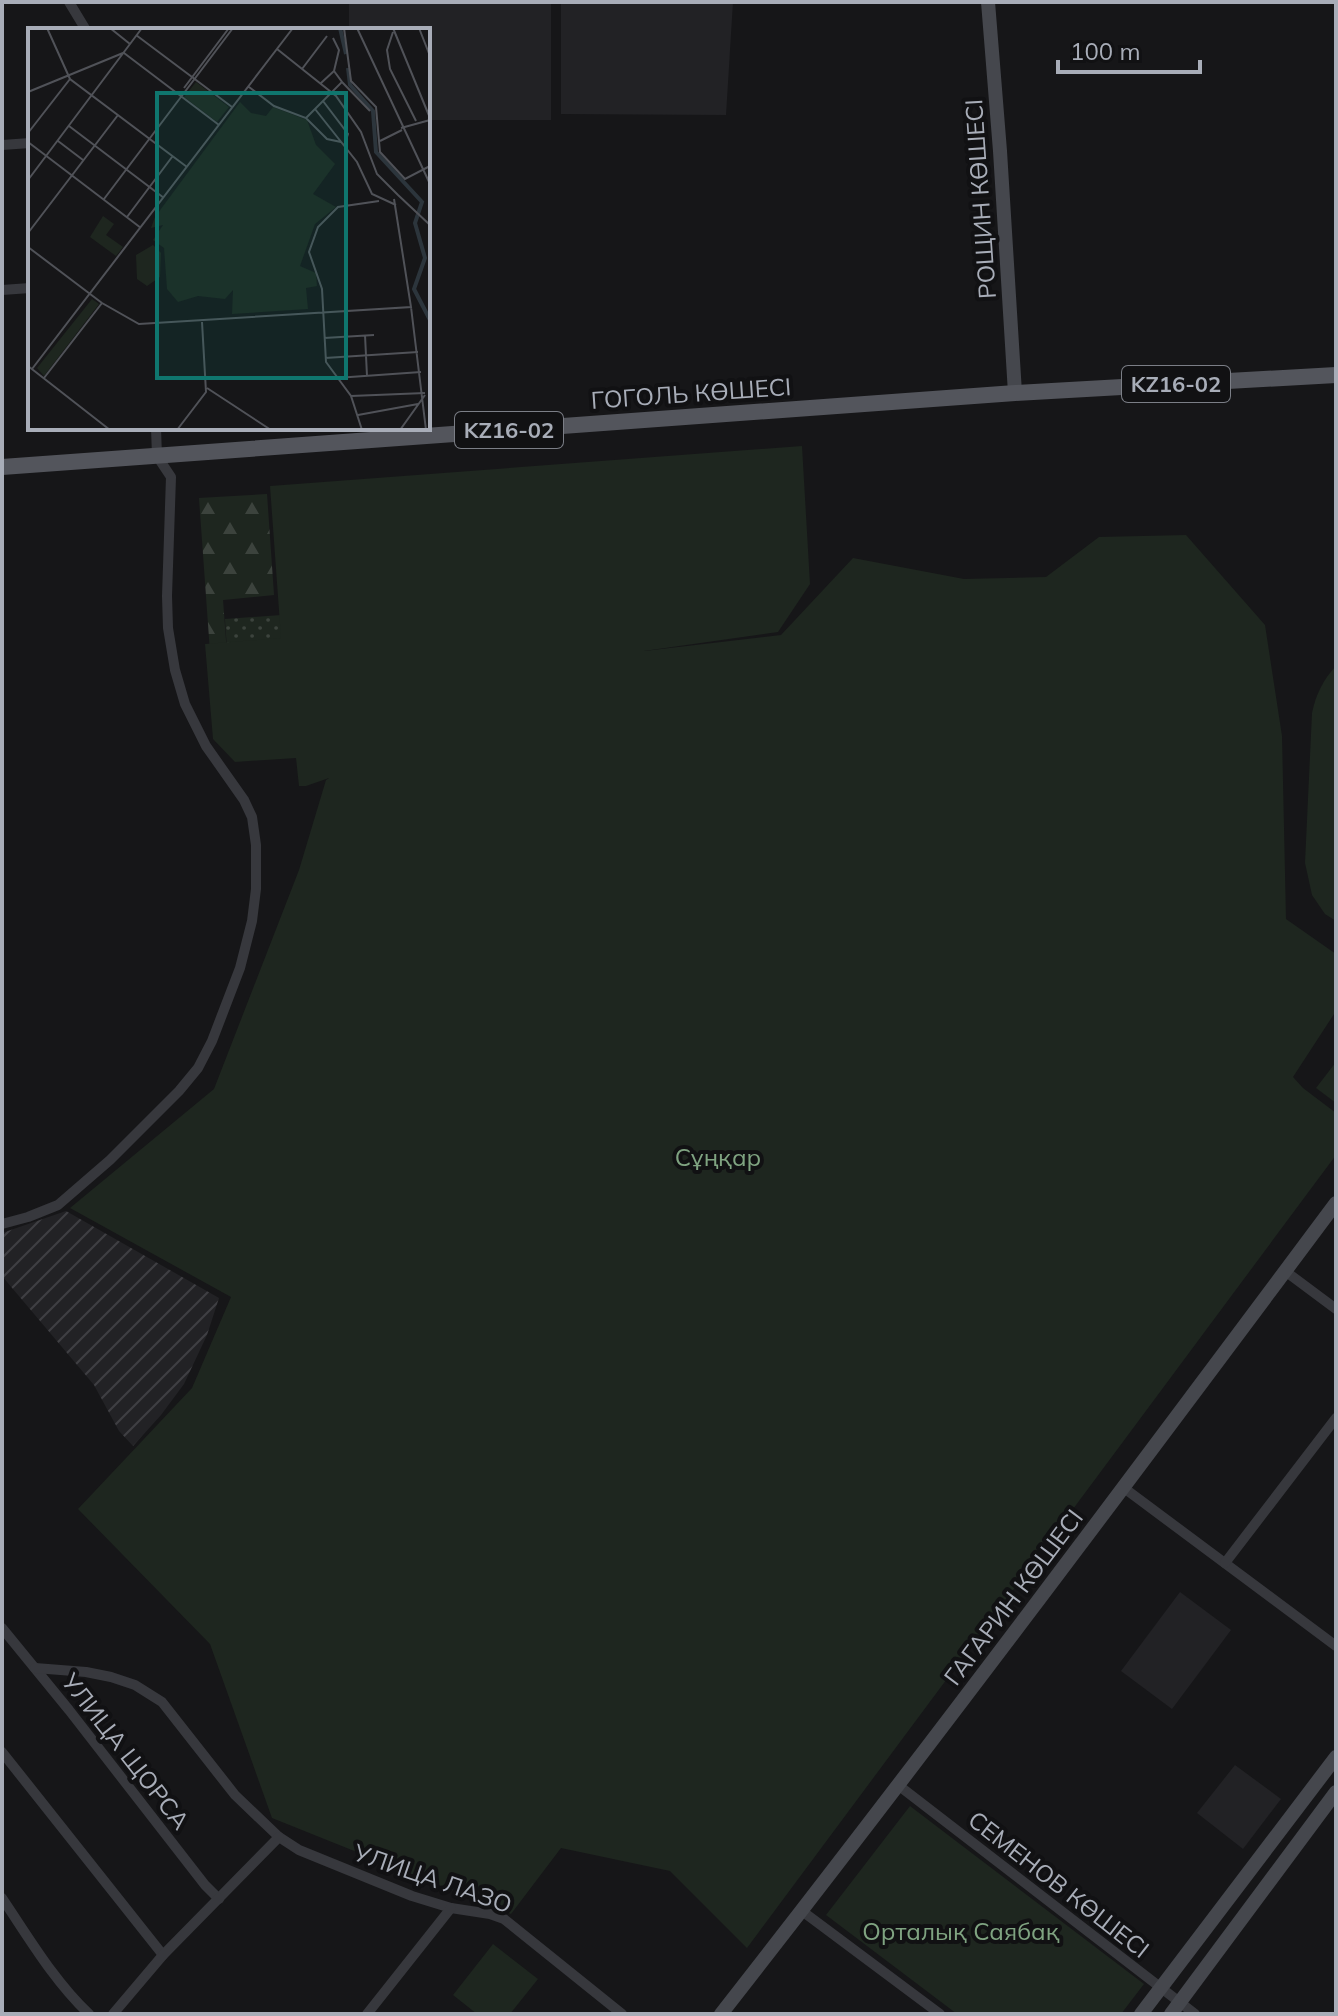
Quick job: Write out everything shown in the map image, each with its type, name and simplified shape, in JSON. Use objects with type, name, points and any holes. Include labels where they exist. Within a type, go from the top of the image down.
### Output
[{"type":"main road","name":"ГОГОЛЬ КӨШЕСІ","points":[[2,467],[1015,393],[1336,375]]},
{"type":"street","points":[[69,2],[85,28]]},
{"type":"street","name":"РОЩИН КӨШЕСІ","points":[[988,2],[1015,393]]},
{"type":"street","points":[[2,145],[28,143]]},
{"type":"street","points":[[2,290],[28,288]]},
{"type":"street","points":[[2,1224],[58,1205],[110,1160],[198,1068],[212,1041],[240,968],[252,921],[256,845],[252,817],[244,800],[206,746],[185,704],[175,670],[168,628],[167,596],[171,477],[157,456],[156,430]]},
{"type":"street","name":"ГАГАРИН КӨШЕСІ","points":[[721,2014],[1124,1488],[1336,1203]]},
{"type":"street","points":[[1285,1271],[1336,1309]]},
{"type":"street","points":[[1225,1563],[1336,1418]]},
{"type":"street","points":[[1124,1488],[1336,1646]]},
{"type":"street","name":"УЛИЦА ЩОРСА","points":[[2,1628],[219,1899]]},
{"type":"street","points":[[2,1649],[12,1640]]},
{"type":"street","name":"УЛИЦА ЛАЗО","points":[[35,1668],[86,1672],[135,1685],[162,1702],[235,1795],[279,1837],[299,1850],[412,1896],[504,1919],[622,2014]]},
{"type":"street","points":[[2,1752],[163,1955]]},
{"type":"street","points":[[1141,2014],[1336,1757]]},
{"type":"street","name":"СЕМЕНОВ КӨШЕСІ","points":[[898,1785],[1161,1988],[1175,2008],[1195,2014]]},
{"type":"street","points":[[1175,2008],[1336,1792]]},
{"type":"street","points":[[113,2014],[163,1955],[279,1837]]},
{"type":"street","points":[[2,1898],[60,1982],[89,2014]]},
{"type":"street","points":[[367,2014],[451,1908]]},
{"type":"street","points":[[802,1911],[940,2014]]},
{"type":"shaded area","points":[[349,2],[551,2],[551,120],[430,120],[430,28],[349,28]]},
{"type":"shaded area","points":[[561,2],[733,2],[726,115],[561,114]]},
{"type":"shaded area","points":[[66,1211],[219,1298],[207,1335],[184,1384],[133,1446],[119,1431],[94,1385],[2,1276],[2,1233]]},
{"type":"shaded area","points":[[1180,1592],[1231,1630],[1172,1709],[1121,1671]]},
{"type":"shaded area","points":[[1235,1765],[1281,1799],[1243,1849],[1197,1813]]},
{"type":"green space","name":"Сұңқар","points":[[802,446],[810,584],[778,632],[644,651],[781,635],[853,558],[964,579],[1046,577],[1099,537],[1186,535],[1265,625],[1282,736],[1286,919],[1336,954],[1336,1011],[1293,1077],[1336,1113],[1336,1155],[747,1948],[670,1871],[561,1848],[511,1914],[272,1818],[210,1644],[78,1509],[192,1388],[231,1297],[70,1208],[214,1089],[299,870],[329,778],[299,786],[296,758],[235,762],[213,739],[205,644],[281,638],[270,486]]},
{"type":"green space","points":[[267,494],[274,595],[223,600],[233,735],[216,736],[199,498]]},
{"type":"green space","points":[[282,615],[287,688],[230,693],[225,619]]},
{"type":"green space","points":[[1336,666],[1336,921],[1325,914],[1312,895],[1305,863],[1312,713],[1321,688]]},
{"type":"green space","points":[[1336,1062],[1336,1103],[1316,1088]]},
{"type":"green space","name":"Орталық Саябақ","points":[[910,1806],[1144,1984],[1121,2014],[957,2014],[826,1915]]},
{"type":"green space","points":[[493,1944],[538,1979],[510,2014],[477,2014],[453,1995]]}]
